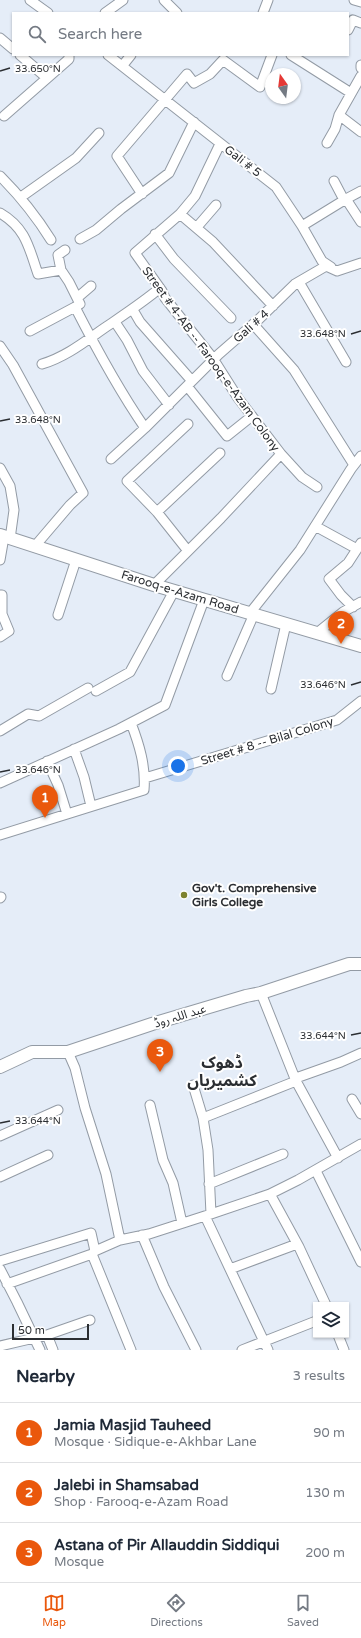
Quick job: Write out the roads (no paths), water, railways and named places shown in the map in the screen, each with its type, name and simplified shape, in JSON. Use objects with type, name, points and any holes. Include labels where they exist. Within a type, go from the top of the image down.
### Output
[{"type":"street","points":[[106,12],[123,0]]},
{"type":"street","points":[[164,0],[176,12]]},
{"type":"street","points":[[263,12],[268,0]]},
{"type":"street","points":[[354,0],[361,2]]},
{"type":"street","points":[[37,2],[47,12]]},
{"type":"street","points":[[349,28],[353,20],[361,23]]},
{"type":"street","points":[[0,38],[12,48]]},
{"type":"street","points":[[21,56],[47,78]]},
{"type":"street","points":[[4,116],[69,59],[69,56]]},
{"type":"street","name":"Gali # 5","points":[[110,56],[123,65],[220,144],[276,187],[302,226],[322,261],[337,271]]},
{"type":"street","points":[[123,65],[130,56]]},
{"type":"street","points":[[142,194],[117,156],[187,74],[194,83],[210,74],[225,57],[260,87],[272,56]]},
{"type":"street","points":[[293,56],[351,93]]},
{"type":"street","points":[[327,143],[335,128],[339,115],[361,76]]},
{"type":"street","points":[[339,115],[361,132]]},
{"type":"street","points":[[80,239],[96,230],[121,209],[169,174],[194,122]]},
{"type":"street","points":[[21,197],[76,158],[99,133]]},
{"type":"street","points":[[220,144],[196,196],[180,214],[155,234],[174,259],[231,318]]},
{"type":"street","points":[[0,176],[21,197],[40,221],[51,240]]},
{"type":"street","points":[[334,181],[361,222]]},
{"type":"street","points":[[302,226],[345,199],[361,191]]},
{"type":"street","points":[[197,227],[216,206]]},
{"type":"street","points":[[0,213],[10,219],[19,228],[28,244],[38,274],[61,270]]},
{"type":"street","points":[[180,214],[197,227],[273,306]]},
{"type":"street","name":"Street # 4-AB -- Farooq-e-Azam Colony","points":[[154,585],[280,454],[213,360],[165,298],[160,288],[134,253],[155,234]]},
{"type":"street","points":[[65,250],[58,256],[61,270],[91,338],[121,393],[145,428]]},
{"type":"street","points":[[337,271],[361,262]]},
{"type":"street","name":"Gali # 4","points":[[111,459],[145,428],[213,360],[299,282],[326,266],[337,271]]},
{"type":"street","points":[[299,282],[346,362]]},
{"type":"street","points":[[30,331],[76,302],[92,286]]},
{"type":"street","points":[[42,364],[54,360],[91,338],[133,310],[160,288]]},
{"type":"street","points":[[133,310],[140,322],[190,383],[227,436],[252,416]]},
{"type":"street","points":[[115,322],[127,340],[143,371],[170,403]]},
{"type":"street","points":[[253,324],[294,370],[356,468]]},
{"type":"street","points":[[0,346],[33,400],[84,493],[70,505],[35,546]]},
{"type":"street","points":[[188,424],[127,480],[157,512],[188,551]]},
{"type":"street","points":[[157,512],[220,453]]},
{"type":"street","points":[[280,454],[302,476],[317,487]]},
{"type":"street","points":[[227,676],[252,614],[300,550],[356,468],[361,456]]},
{"type":"street","points":[[0,468],[10,486],[14,510],[4,537],[0,560]]},
{"type":"street","points":[[315,526],[359,546],[348,563],[329,579],[341,595],[353,607]]},
{"type":"street","name":"Farooq-e-Azam Road","points":[[4,537],[154,585],[361,646]]},
{"type":"street","points":[[58,615],[76,560]]},
{"type":"street","points":[[0,731],[28,714],[39,716],[130,672],[174,591]]},
{"type":"street","points":[[0,595],[2,595],[2,614],[9,631],[0,637]]},
{"type":"street","points":[[0,783],[131,723],[165,705],[204,600]]},
{"type":"street","points":[[317,633],[343,612],[361,602]]},
{"type":"street","points":[[272,689],[286,624]]},
{"type":"street","name":"Street # 8 -- Bilal Colony","points":[[145,778],[338,720],[361,701]]},
{"type":"street","points":[[0,835],[144,790],[145,778],[140,744],[131,723]]},
{"type":"street","points":[[74,749],[84,777],[91,806]]},
{"type":"street","points":[[48,761],[58,785],[67,814]]},
{"type":"street","name":"عبد اللہ روڈ","points":[[0,1067],[32,1052],[68,1052],[152,1024],[246,996],[261,993],[349,964],[361,964]]},
{"type":"street","points":[[261,993],[296,1079],[338,1158]]},
{"type":"street","points":[[68,1052],[75,1068],[106,1174],[120,1240]]},
{"type":"street","points":[[204,1118],[361,1053]]},
{"type":"street","points":[[193,1085],[204,1118],[208,1150],[208,1215],[230,1269],[266,1346]]},
{"type":"street","points":[[352,1099],[361,1114]]},
{"type":"street","points":[[150,1105],[164,1160],[173,1183],[182,1223]]},
{"type":"street","points":[[0,1136],[58,1110]]},
{"type":"street","points":[[7,1284],[93,1253],[120,1240],[182,1223],[270,1194],[316,1171],[361,1144]]},
{"type":"street","points":[[209,1184],[284,1154]]},
{"type":"street","points":[[0,1177],[48,1155]]},
{"type":"street","points":[[316,1171],[361,1262]]},
{"type":"street","points":[[270,1194],[297,1244],[325,1302]]},
{"type":"street","points":[[0,1261],[91,1233],[93,1253],[131,1350]]},
{"type":"street","points":[[142,1235],[168,1294],[196,1350]]},
{"type":"street","points":[[230,1269],[297,1244]]},
{"type":"street","points":[[0,1268],[7,1284],[18,1302],[33,1338],[40,1350]]},
{"type":"street","points":[[0,1346],[47,1335],[90,1320]]},
{"type":"street","points":[[242,1350],[266,1346],[313,1322]]},
{"type":"street","points":[[47,1335],[53,1350]]},
{"type":"street","points":[[339,1338],[344,1350]]},
{"type":"place","name":"Jalebi in Shamsabad","points":[[341,644]]},
{"type":"place","name":"Jamia Masjid Tauheed","points":[[45,818]]},
{"type":"place","name":"Gov't. Comprehensive Girls College","points":[[184,895]]},
{"type":"place","name":"Astana of Pir Allauddin Siddiqui","points":[[160,1072]]},
{"type":"district","name":"ڈھوک کشمیریاں","points":[[222,1072]]}]
